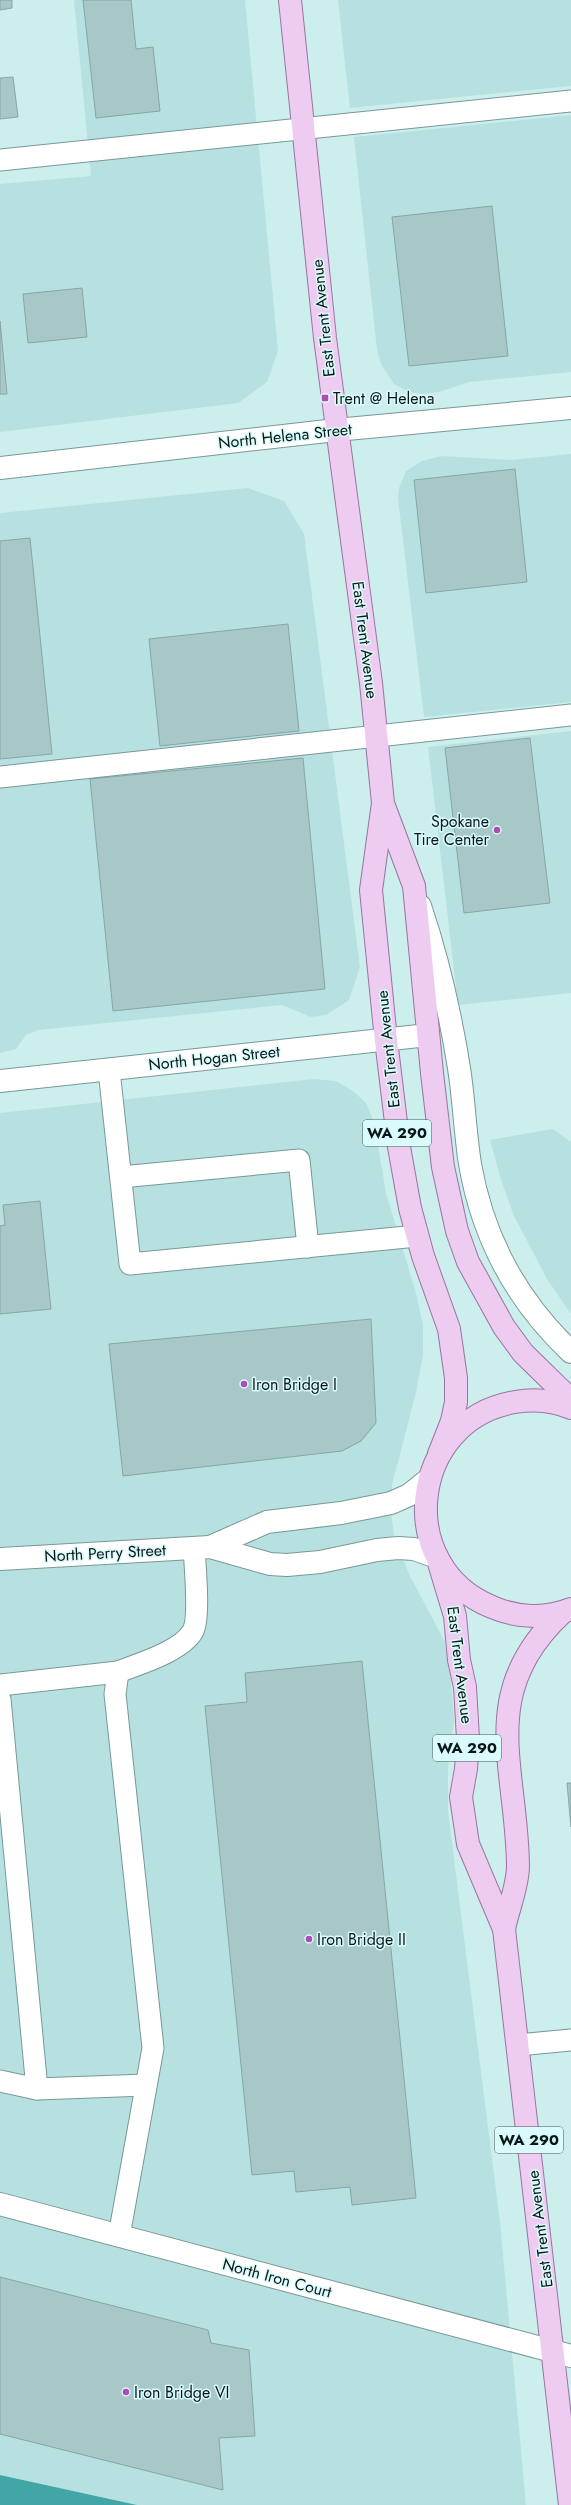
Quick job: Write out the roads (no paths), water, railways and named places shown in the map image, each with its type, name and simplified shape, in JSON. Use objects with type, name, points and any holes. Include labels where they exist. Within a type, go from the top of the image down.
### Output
[{"type":"main road","name":"East Trent Avenue","points":[[290,0],[336,430],[364,631],[383,803],[371,890],[386,1040],[404,1178],[417,1236],[449,1329],[456,1378],[456,1402],[452,1421],[439,1454]]},
{"type":"main road","name":"East Trent Avenue","points":[[383,803],[414,886],[428,1035],[448,1196],[457,1231],[468,1262],[488,1300],[523,1353],[571,1400]]},
{"type":"main road","points":[[439,1454],[451,1437],[467,1423],[485,1411],[504,1404],[525,1400],[546,1401],[571,1408]]},
{"type":"main road","name":"WA 290","points":[[438,1560],[426,1521],[424,1508],[429,1479],[439,1454]]},
{"type":"main road","name":"East Trent Avenue","points":[[438,1560],[455,1616],[459,1660],[466,1687],[468,1739],[466,1769],[461,1797],[468,1844],[504,1929],[518,2045],[562,2353],[570,2505]]},
{"type":"main road","points":[[438,1560],[457,1585],[480,1602],[505,1613],[534,1617],[566,1611]]},
{"type":"main road","name":"East Trent Avenue","points":[[504,1929],[518,1868],[506,1735],[513,1684],[524,1657],[543,1630],[566,1611]]},
{"type":"street","name":"North Helena Street","points":[[0,468],[336,430],[571,408]]},
{"type":"street","points":[[414,886],[444,987],[459,1069],[470,1163],[484,1220],[493,1245],[511,1278],[538,1317],[571,1352]]},
{"type":"street","name":"North Hogan Street","points":[[0,1081],[428,1035]]},
{"type":"street","name":"North Perry Street","points":[[202,1548],[267,1522],[340,1513],[391,1503],[409,1495],[429,1479]]},
{"type":"street","name":"North Perry Street","points":[[0,1559],[202,1548],[270,1564],[287,1565],[320,1562],[377,1550],[398,1548],[414,1549],[438,1560]]},
{"type":"street","name":"North Iron Court","points":[[0,2204],[562,2353]]},
{"type":"lane","points":[[0,160],[571,101]]},
{"type":"lane","points":[[0,777],[376,738],[571,715]]},
{"type":"lane","points":[[110,1070],[130,1264],[417,1236]]},
{"type":"lane","points":[[121,1177],[299,1160],[308,1247]]},
{"type":"lane","points":[[0,1685],[118,1672],[150,1660],[185,1642],[194,1630],[202,1548]]},
{"type":"lane","points":[[118,1672],[116,1694],[153,2048],[119,2236]]},
{"type":"lane","points":[[0,1699],[37,2089]]},
{"type":"lane","points":[[518,2045],[571,2040]]},
{"type":"lane","points":[[0,2081],[37,2089],[146,2085]]},
{"type":"water","points":[[0,2475],[137,2505],[0,2505]]},
{"type":"place","name":"Trent @ Helena","points":[[325,398]]},
{"type":"place","name":"Spokane Tire Center","points":[[497,830]]},
{"type":"place","name":"Iron Bridge I","points":[[244,1384]]},
{"type":"place","name":"Iron Bridge II","points":[[309,1939]]},
{"type":"place","name":"Iron Bridge VI","points":[[126,2392]]}]
